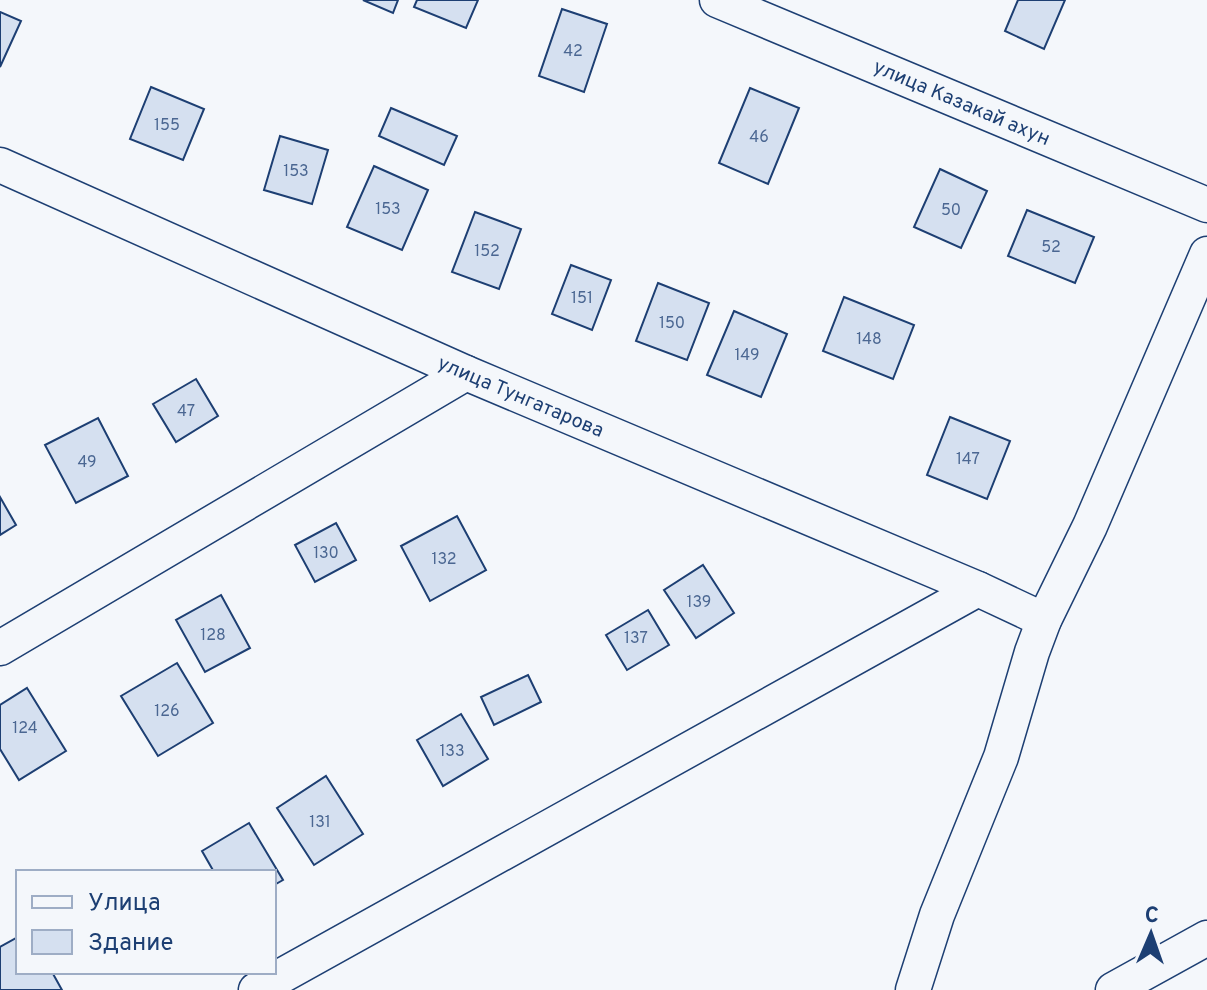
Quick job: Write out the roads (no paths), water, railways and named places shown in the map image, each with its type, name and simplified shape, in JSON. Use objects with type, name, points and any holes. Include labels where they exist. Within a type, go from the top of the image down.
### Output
[{"type":"street","name":"улица Казакай ахун","points":[[717,0],[1207,205]]},
{"type":"street","name":"улица Тунгатарова","points":[[0,165],[466,373],[978,589],[1044,620]]},
{"type":"street","points":[[913,990],[937,915],[1001,757],[1044,620],[1090,526],[1207,254]]},
{"type":"street","points":[[0,648],[466,373]]},
{"type":"street","points":[[256,990],[978,589]]},
{"type":"street","points":[[1113,990],[1207,938]]}]
